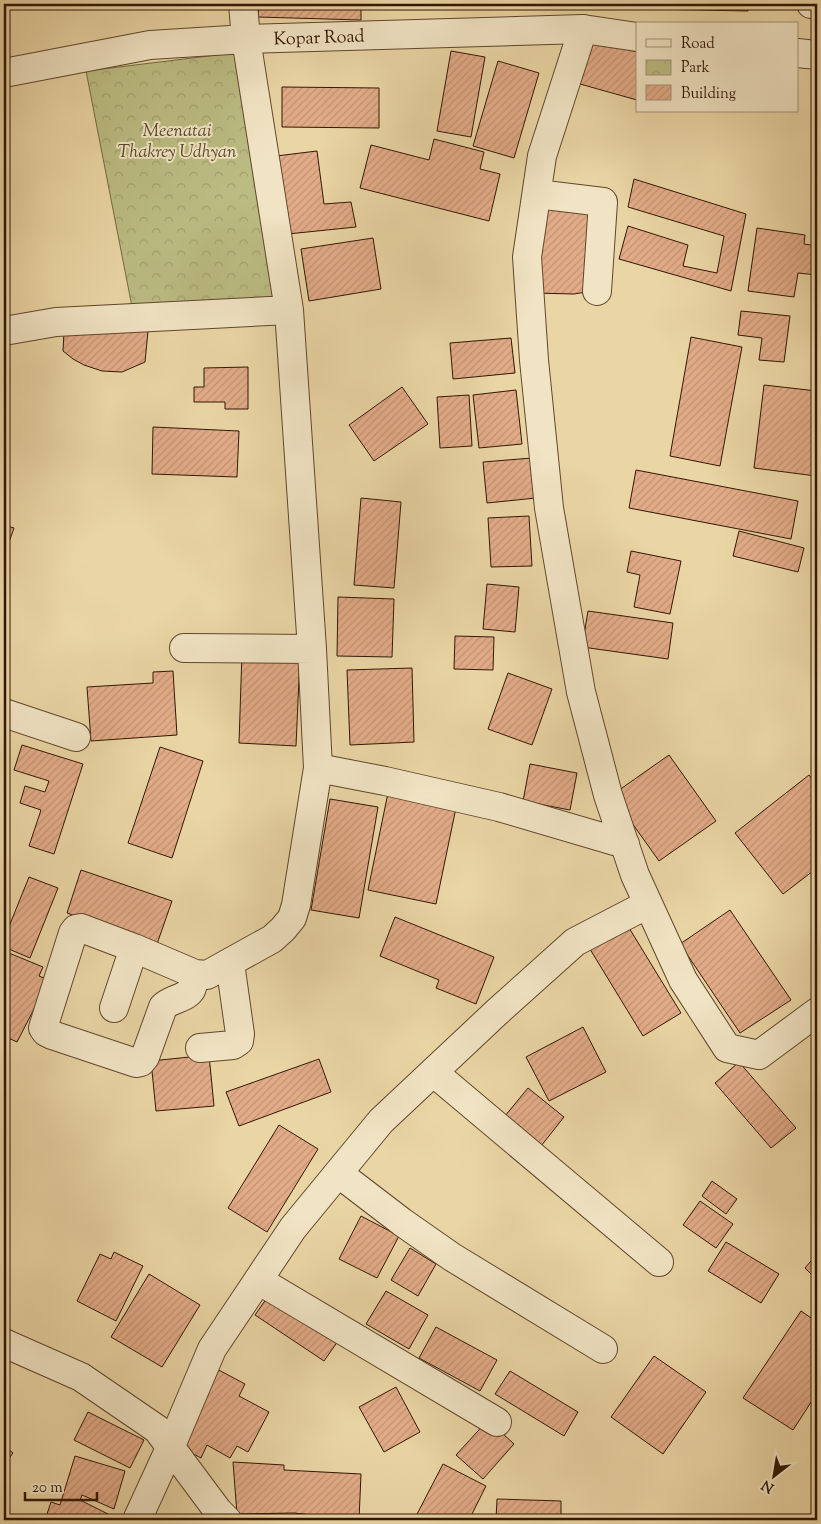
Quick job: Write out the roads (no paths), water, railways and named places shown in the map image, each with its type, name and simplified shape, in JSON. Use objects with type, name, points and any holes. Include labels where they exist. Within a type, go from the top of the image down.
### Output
[{"type":"street","points":[[195,974],[191,990],[163,1007],[145,1057],[141,1062],[136,1063],[46,1032],[43,1028],[73,933],[76,929],[81,928],[134,948],[195,974],[208,975],[272,939],[292,918],[296,905],[318,768],[312,648],[289,310],[246,39],[243,4]]},
{"type":"street","points":[[811,4],[817,5]]},
{"type":"street","points":[[583,29],[542,156],[527,257],[534,360],[549,508],[581,692],[608,795],[635,875],[683,980],[727,1048],[759,1055],[817,1012]]},
{"type":"street","name":"Kopar Road","points":[[4,73],[150,45],[246,39],[583,29],[636,37]]},
{"type":"street","points":[[798,53],[817,55]]},
{"type":"street","points":[[537,194],[603,202],[597,291]]},
{"type":"street","points":[[4,331],[56,322],[289,310]]},
{"type":"street","points":[[184,648],[312,648]]},
{"type":"street","points":[[4,713],[76,737]]},
{"type":"street","points":[[318,768],[500,806],[625,844]]},
{"type":"street","points":[[137,1520],[212,1349],[293,1228],[381,1121],[575,942],[648,904]]},
{"type":"street","points":[[114,1008],[134,948]]},
{"type":"street","points":[[200,1048],[234,1045],[239,1041],[240,1034],[230,963]]},
{"type":"street","points":[[433,1072],[660,1262]]},
{"type":"street","points":[[338,1173],[452,1257],[604,1348]]},
{"type":"street","points":[[258,1280],[497,1422]]},
{"type":"street","points":[[4,1343],[81,1377],[157,1429],[218,1511],[227,1520]]},
{"type":"park label","name":"Meenatai Thakrey Udhyan","points":[[177,140]]}]
